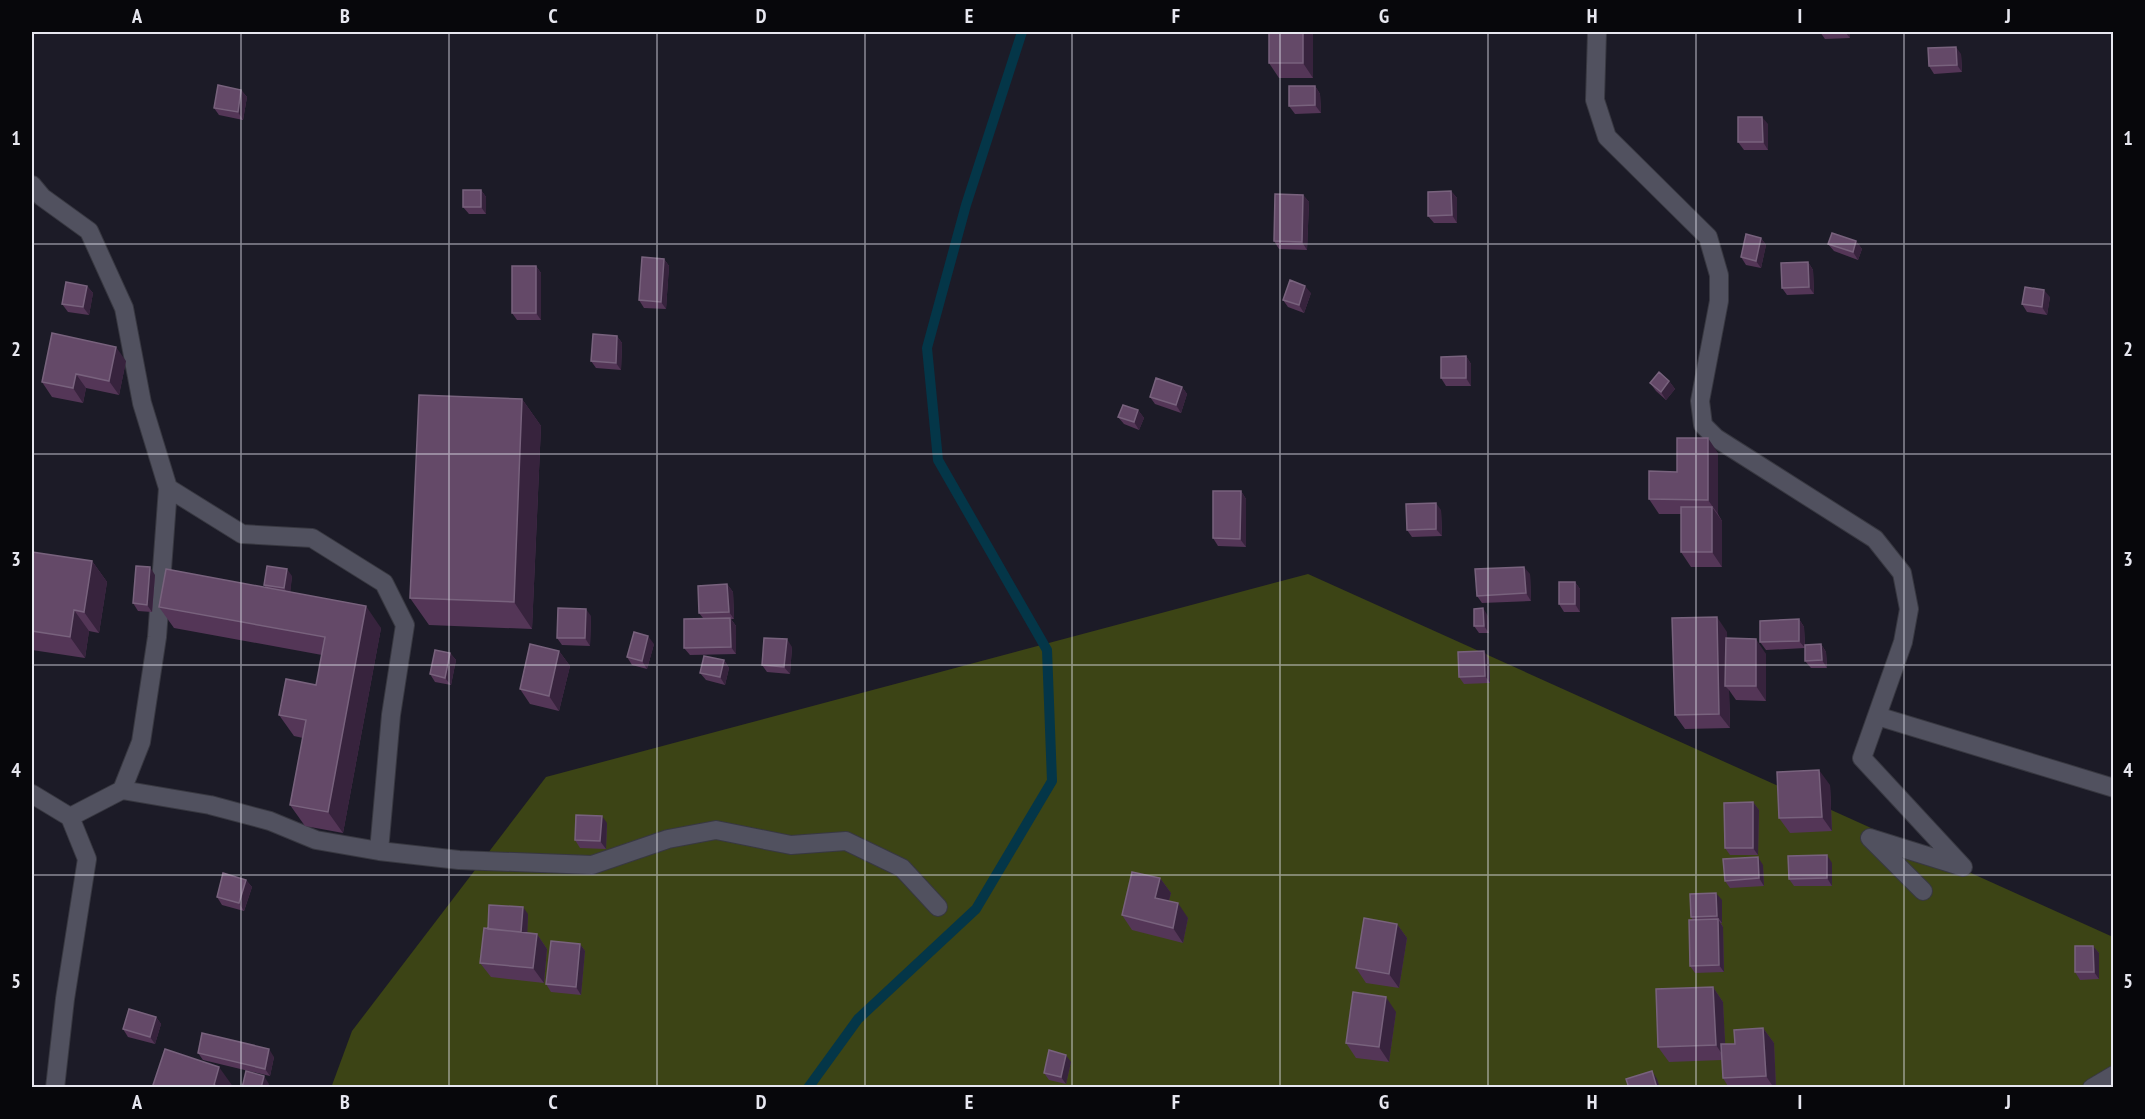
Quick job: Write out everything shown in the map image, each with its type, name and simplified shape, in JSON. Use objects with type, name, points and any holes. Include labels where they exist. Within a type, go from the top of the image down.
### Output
[{"type":"street","points":[[1597,32],[1595,100],[1607,137],[1708,237],[1719,275],[1719,301],[1700,401],[1703,425],[1716,438],[1875,539],[1902,573],[1909,609],[1903,642],[1862,758],[1963,867],[1870,838],[1923,891]]},
{"type":"street","points":[[32,185],[42,196],[89,231],[124,308],[142,403],[168,488],[158,637],[141,742],[122,790]]},
{"type":"street","points":[[168,488],[242,534],[312,538],[384,583],[405,625],[391,715],[379,851]]},
{"type":"street","points":[[1877,716],[2114,788]]},
{"type":"street","points":[[70,817],[122,790],[210,805],[270,821],[316,840],[379,851],[459,860],[592,865],[668,839],[716,830],[791,845],[846,841],[902,868],[938,907]]},
{"type":"street","points":[[32,794],[70,817],[87,859],[65,999],[55,1088]]},
{"type":"street","points":[[2092,1088],[2114,1075]]},
{"type":"green space","points":[[1308,574],[2113,937],[2113,1087],[331,1088],[352,1031],[546,777]]},
{"type":"building","points":[[1269,32],[1303,32],[1303,63],[1269,63]]},
{"type":"building","points":[[1956,47],[1957,65],[1929,66],[1928,48]]},
{"type":"building","points":[[218,85],[241,90],[238,112],[214,108]]},
{"type":"building","points":[[1289,86],[1315,86],[1315,105],[1289,106]]},
{"type":"building","points":[[1738,117],[1762,117],[1763,142],[1738,142]]},
{"type":"building","points":[[463,190],[481,190],[481,207],[463,207]]},
{"type":"building","points":[[1451,191],[1452,215],[1428,216],[1428,192]]},
{"type":"building","points":[[1275,194],[1303,195],[1302,242],[1274,241]]},
{"type":"building","points":[[1832,233],[1856,241],[1853,252],[1828,244]]},
{"type":"building","points":[[1746,234],[1761,238],[1756,261],[1741,257]]},
{"type":"building","points":[[642,257],[664,259],[661,302],[639,300]]},
{"type":"building","points":[[1808,262],[1809,287],[1782,288],[1781,263]]},
{"type":"building","points":[[512,266],[536,266],[536,313],[512,313]]},
{"type":"building","points":[[1290,280],[1305,286],[1299,305],[1283,300]]},
{"type":"building","points":[[66,282],[87,286],[83,307],[62,304]]},
{"type":"building","points":[[2025,287],[2044,290],[2042,307],[2022,304]]},
{"type":"building","points":[[52,333],[116,347],[109,381],[76,374],[73,388],[42,382]]},
{"type":"building","points":[[593,334],[617,336],[616,363],[591,361]]},
{"type":"building","points":[[1466,356],[1466,378],[1441,378],[1441,357]]},
{"type":"building","points":[[1659,372],[1669,381],[1661,392],[1650,383]]},
{"type":"building","points":[[1156,378],[1182,387],[1176,405],[1150,397]]},
{"type":"building","points":[[419,395],[522,399],[514,602],[410,598]]},
{"type":"building","points":[[1123,405],[1138,410],[1134,422],[1118,417]]},
{"type":"building","points":[[1677,438],[1708,438],[1708,500],[1649,499],[1649,471],[1677,472]]},
{"type":"building","points":[[1213,491],[1241,491],[1240,539],[1213,538]]},
{"type":"building","points":[[1436,503],[1436,529],[1407,530],[1406,504]]},
{"type":"building","points":[[1681,507],[1712,507],[1712,552],[1681,552]]},
{"type":"building","points":[[32,552],[92,561],[84,612],[74,610],[70,637],[32,631]]},
{"type":"building","points":[[136,566],[150,567],[147,605],[133,603]]},
{"type":"building","points":[[267,566],[287,569],[284,588],[264,585]]},
{"type":"building","points":[[1524,567],[1526,593],[1477,596],[1475,569]]},
{"type":"building","points":[[166,569],[366,606],[328,812],[290,805],[306,720],[279,715],[286,679],[316,685],[325,637],[159,607]]},
{"type":"building","points":[[1559,582],[1575,582],[1575,604],[1559,604]]},
{"type":"building","points":[[727,584],[729,612],[699,613],[698,586]]},
{"type":"building","points":[[558,608],[586,609],[585,638],[557,638]]},
{"type":"building","points":[[1483,608],[1484,626],[1474,626],[1474,609]]},
{"type":"building","points":[[1717,617],[1719,714],[1675,715],[1672,618]]},
{"type":"building","points":[[730,618],[731,647],[684,648],[684,619]]},
{"type":"building","points":[[1799,619],[1799,641],[1760,642],[1760,621]]},
{"type":"building","points":[[634,632],[648,636],[642,661],[627,657]]},
{"type":"building","points":[[764,638],[787,639],[784,667],[762,665]]},
{"type":"building","points":[[1726,638],[1756,639],[1756,686],[1725,686]]},
{"type":"building","points":[[530,644],[559,651],[549,696],[520,689]]},
{"type":"building","points":[[1821,644],[1822,660],[1805,661],[1805,645]]},
{"type":"building","points":[[435,650],[450,653],[445,678],[430,674]]},
{"type":"building","points":[[1484,651],[1485,676],[1459,677],[1458,652]]},
{"type":"building","points":[[704,656],[724,660],[720,677],[700,673]]},
{"type":"building","points":[[1819,770],[1822,817],[1779,818],[1777,772]]},
{"type":"building","points":[[1753,802],[1753,848],[1725,848],[1724,803]]},
{"type":"building","points":[[576,815],[602,816],[600,841],[575,840]]},
{"type":"building","points":[[1827,855],[1827,878],[1789,879],[1788,856]]},
{"type":"building","points":[[1758,857],[1759,878],[1725,881],[1723,859]]},
{"type":"building","points":[[1132,872],[1160,878],[1155,898],[1178,903],[1173,928],[1122,915]]},
{"type":"building","points":[[223,873],[246,880],[239,903],[217,897]]},
{"type":"building","points":[[1716,893],[1717,916],[1691,917],[1690,894]]},
{"type":"building","points":[[489,905],[523,907],[521,932],[488,929]]},
{"type":"building","points":[[1364,918],[1397,924],[1389,974],[1356,968]]},
{"type":"building","points":[[1718,919],[1719,965],[1690,966],[1689,920]]},
{"type":"building","points":[[484,928],[537,934],[533,968],[480,963]]},
{"type":"building","points":[[551,941],[580,944],[576,987],[546,984]]},
{"type":"building","points":[[2075,946],[2093,946],[2094,972],[2075,972]]},
{"type":"building","points":[[1713,987],[1716,1045],[1658,1047],[1656,989]]},
{"type":"building","points":[[1353,992],[1386,997],[1379,1047],[1346,1043]]},
{"type":"building","points":[[129,1009],[156,1017],[150,1037],[123,1029]]},
{"type":"building","points":[[1763,1028],[1766,1076],[1723,1078],[1721,1044],[1735,1044],[1734,1030]]},
{"type":"building","points":[[202,1033],[269,1049],[265,1069],[198,1053]]},
{"type":"building","points":[[165,1049],[219,1067],[214,1085],[222,1088],[152,1088]]},
{"type":"building","points":[[1049,1050],[1066,1055],[1061,1077],[1044,1073]]},
{"type":"building","points":[[246,1071],[264,1076],[261,1088],[242,1088]]},
{"type":"building","points":[[1652,1071],[1657,1088],[1629,1088],[1626,1079]]},
{"type":"waterway","points":[[808,1088],[858,1019],[976,909],[1052,781],[1047,650],[938,460],[927,348],[966,205],[1022,32]]}]
